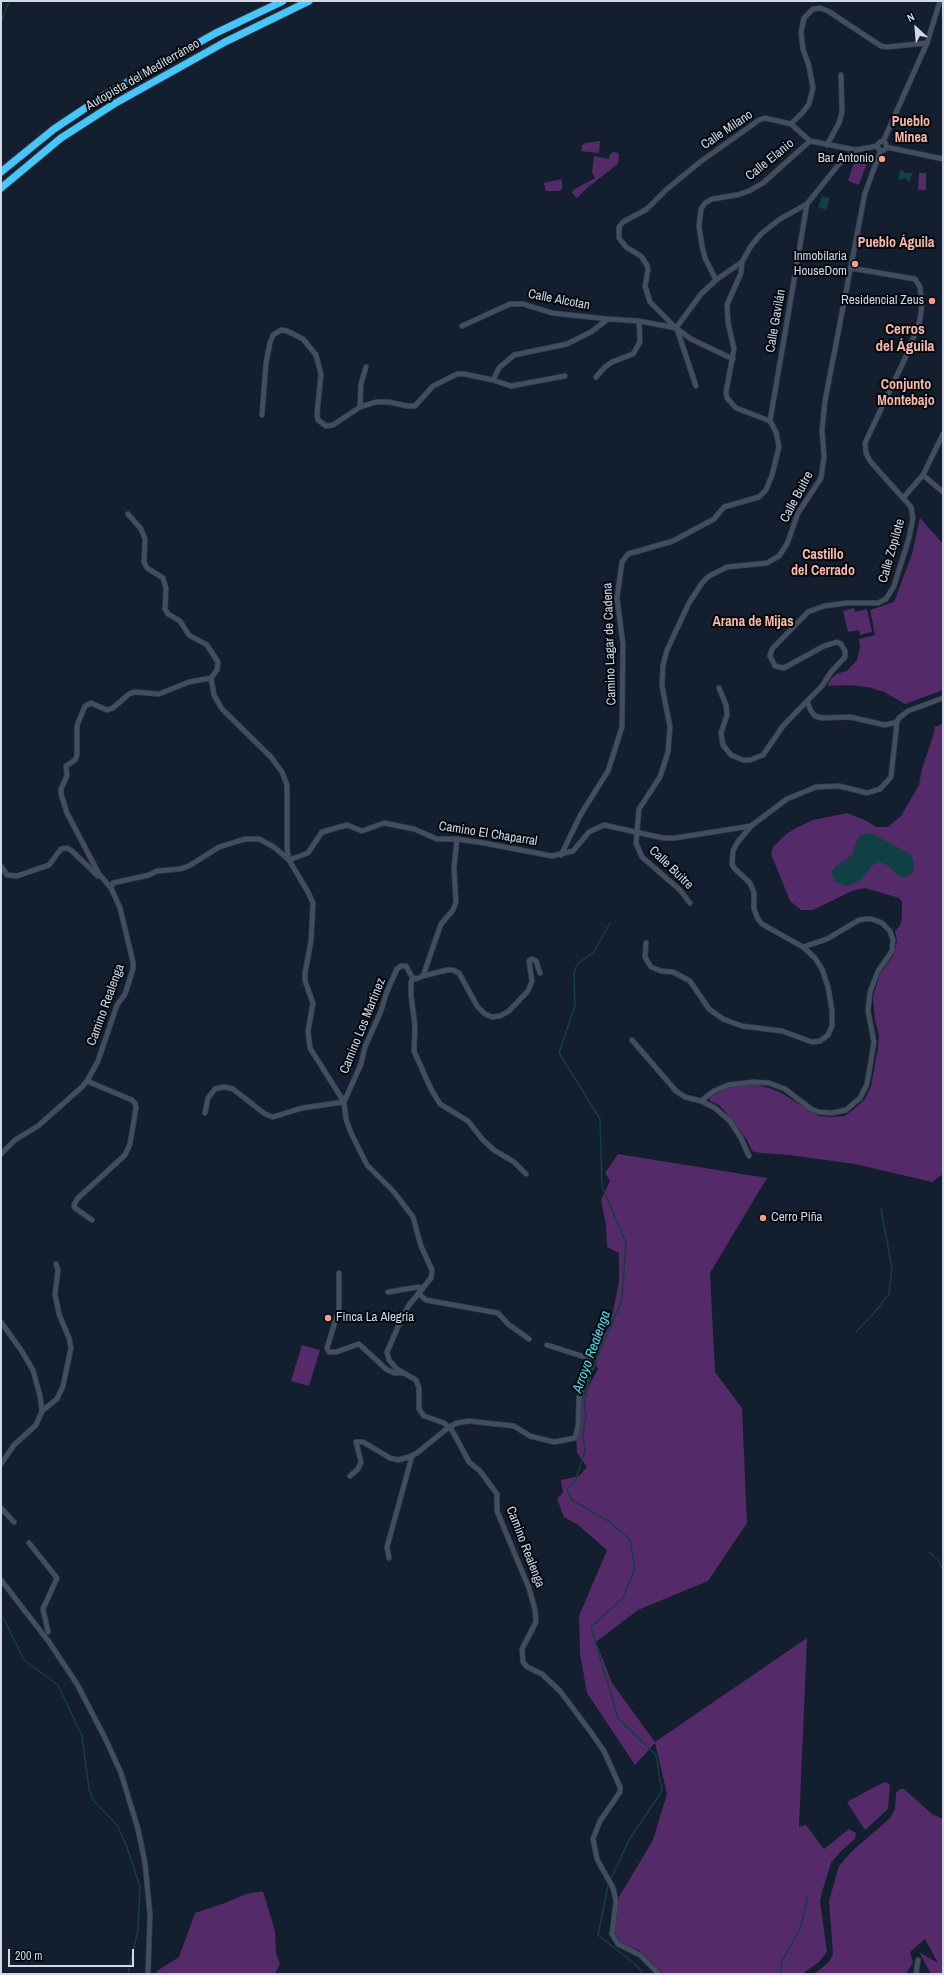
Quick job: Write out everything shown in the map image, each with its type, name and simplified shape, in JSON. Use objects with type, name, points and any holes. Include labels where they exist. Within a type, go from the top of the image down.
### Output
[{"type":"highway","name":"Autopista del Mediterráneo","points":[[1,172],[54,129],[108,93],[216,33],[283,1]]},
{"type":"highway","name":"Autopista del Mediterráneo","points":[[1,188],[62,138],[114,104],[225,42],[309,1]]},
{"type":"street","points":[[770,421],[736,408],[727,398],[726,392],[734,349],[728,322],[727,305],[741,273],[742,262],[751,246],[761,234],[780,219],[807,204],[839,164],[856,150],[879,148],[884,145],[927,43],[940,1]]},
{"type":"street","points":[[791,124],[810,104],[812,96],[812,77],[801,40],[804,18],[813,9],[820,8],[828,11],[881,46],[887,47],[927,43]]},
{"type":"street","points":[[827,145],[839,124],[842,112],[841,75]]},
{"type":"street","name":"Calle Milano","points":[[676,328],[650,302],[645,286],[648,270],[647,265],[641,256],[626,247],[619,238],[619,227],[623,222],[647,209],[667,189],[700,162],[759,120],[766,118],[791,124]]},
{"type":"street","name":"Calle Elanio","points":[[791,124],[810,141],[856,150]]},
{"type":"street","name":"Calle Elanio","points":[[716,280],[705,258],[699,226],[701,209],[705,203],[712,198],[737,195],[753,188],[786,164],[810,141]]},
{"type":"street","points":[[879,148],[879,143],[943,159]]},
{"type":"street","name":"Calle Buitre","points":[[690,904],[680,890],[639,853],[636,843],[639,809],[660,777],[668,752],[670,727],[662,686],[662,671],[668,650],[692,598],[702,583],[718,571],[735,565],[767,562],[779,556],[787,544],[800,509],[820,478],[824,457],[822,416],[865,193],[879,148]]},
{"type":"street","name":"Calle Gavilán","points":[[770,421],[807,204]]},
{"type":"street","points":[[676,328],[701,294],[716,280],[742,262]]},
{"type":"street","name":"Calle Zopilote","points":[[807,701],[822,686],[831,672],[845,657],[844,647],[837,642],[832,643],[784,668],[779,668],[773,663],[770,652],[808,612],[824,606],[848,603],[878,603],[889,596],[902,564],[913,518],[911,507],[904,497],[879,473],[870,461],[866,453],[865,443],[908,352],[920,320],[922,304],[920,287],[915,279],[850,268]]},
{"type":"street","name":"Calle Alcotan","points":[[462,326],[510,304],[523,304],[552,313],[639,321],[676,328]]},
{"type":"street","points":[[493,380],[499,368],[514,355],[567,344],[591,332],[608,319]]},
{"type":"street","points":[[596,377],[605,366],[633,354],[640,342],[639,321]]},
{"type":"street","points":[[676,328],[691,339],[733,359]]},
{"type":"street","points":[[676,328],[696,386]]},
{"type":"street","points":[[262,414],[266,363],[270,343],[272,335],[281,330],[287,331],[303,339],[316,355],[321,379],[317,414],[318,420],[326,426],[333,425],[360,407],[376,402],[389,402],[407,406],[415,406],[433,386],[457,374],[493,380],[511,386],[565,376]]},
{"type":"street","points":[[360,407],[361,384],[366,367]]},
{"type":"street","name":"Camino Lagar de Cadena","points":[[561,855],[581,814],[608,771],[622,727],[623,644],[617,598],[622,562],[628,554],[674,541],[714,519],[724,507],[759,497],[766,490],[779,453],[778,441],[770,421]]},
{"type":"street","points":[[904,497],[923,475],[943,434]]},
{"type":"street","points":[[923,475],[943,492]]},
{"type":"street","points":[[104,882],[77,833],[61,794],[61,789],[67,776],[66,766],[75,760],[77,754],[77,726],[86,706],[91,702],[102,709],[107,710],[113,708],[129,694],[135,692],[159,694],[188,682],[211,678],[217,670],[218,662],[207,645],[189,635],[180,621],[168,614],[165,609],[166,588],[162,578],[147,568],[144,562],[145,539],[141,529],[128,514]]},
{"type":"street","points":[[211,678],[214,695],[222,709],[271,757],[282,772],[287,785],[287,849],[289,860]]},
{"type":"street","points":[[719,688],[726,705],[727,715],[722,733],[723,745],[731,755],[744,760],[750,760],[762,755],[783,726],[807,701],[811,711],[818,717],[850,717],[885,725],[897,722],[908,711],[943,698]]},
{"type":"street","points":[[646,943],[645,957],[651,967],[661,971],[673,972],[685,978],[693,985],[709,1009],[723,1019],[742,1026],[773,1029],[816,1042],[825,1038],[831,1031],[832,1010],[824,974],[815,958],[803,947],[762,924],[758,919],[754,909],[754,893],[750,883],[734,868],[732,864],[733,851],[737,843],[751,826],[787,799],[816,787],[839,786],[867,793],[880,789],[891,777],[897,722]]},
{"type":"street","name":"Camino El Chaparral","points":[[289,860],[308,853],[322,832],[347,825],[362,831],[384,823],[414,829],[436,838],[457,839],[552,856],[561,855]]},
{"type":"street","points":[[561,855],[572,851],[589,832],[598,826],[610,826],[663,838],[675,838],[751,826]]},
{"type":"street","name":"Camino Realenga","points":[[1,1154],[15,1140],[38,1126],[87,1081],[98,1061],[117,1005],[125,994],[134,969],[134,962],[120,908],[111,888],[113,883],[149,875],[157,871],[180,869],[189,866],[219,847],[245,839],[259,839],[274,847],[289,860],[313,903],[311,941],[305,973],[305,981],[313,1004],[308,1039],[310,1048],[344,1102],[346,1119],[350,1133],[367,1164],[394,1192],[414,1217],[418,1239],[432,1270],[430,1278],[406,1310],[387,1352],[389,1360],[404,1373],[416,1380],[419,1388],[419,1409],[424,1416],[444,1423],[454,1432],[469,1462],[484,1476],[497,1494],[497,1511],[530,1588],[535,1610],[536,1622],[522,1649],[523,1662],[527,1667],[542,1674],[560,1691],[604,1751],[620,1787],[620,1792],[600,1820],[593,1839],[597,1859],[613,1888],[616,1901],[612,1934],[618,1944],[640,1954],[659,1974]]},
{"type":"street","points":[[423,976],[441,924],[454,910],[456,902],[454,868],[457,839]]},
{"type":"street","points":[[1,866],[7,874],[17,876],[49,865],[61,849],[67,848],[111,888]]},
{"type":"street","points":[[701,1101],[714,1091],[728,1085],[753,1082],[769,1084],[785,1089],[812,1109],[824,1113],[846,1110],[860,1098],[867,1084],[874,1042],[868,1011],[870,992],[878,971],[892,951],[892,936],[882,923],[872,918],[859,920],[827,940],[803,947]]},
{"type":"street","points":[[526,1174],[514,1162],[494,1150],[482,1140],[468,1121],[440,1104],[431,1090],[414,1051],[415,1026],[411,996],[411,982],[413,978],[447,970],[454,970],[459,973],[477,1006],[485,1014],[492,1017],[500,1016],[509,1011],[528,991],[532,981],[529,961],[532,959],[536,961],[540,973]]},
{"type":"street","name":"Camino Los Martinez","points":[[344,1102],[361,1064],[365,1047],[381,1011],[386,994],[398,969],[401,966],[406,966],[413,978]]},
{"type":"street","points":[[632,1040],[676,1091],[685,1097],[701,1101],[715,1108],[730,1121],[741,1138],[749,1156]]},
{"type":"street","points":[[87,1081],[132,1100],[135,1103],[136,1108],[130,1144],[125,1155],[77,1199],[74,1205],[75,1208],[92,1220]]},
{"type":"street","points":[[205,1113],[208,1098],[215,1089],[224,1087],[233,1089],[265,1114],[273,1117],[302,1108],[344,1102]]},
{"type":"street","points":[[1,1464],[14,1445],[36,1425],[42,1411],[56,1399],[63,1386],[71,1348],[56,1301],[56,1264]]},
{"type":"street","points":[[339,1273],[339,1309],[326,1348],[329,1352],[336,1352],[359,1344],[386,1369],[394,1373],[404,1373]]},
{"type":"street","points":[[388,1292],[419,1287],[420,1292],[426,1300],[498,1313],[508,1324],[529,1338]]},
{"type":"street","points":[[1,1322],[21,1350],[32,1370],[40,1396],[42,1411]]},
{"type":"street","points":[[350,1476],[360,1465],[355,1445],[356,1442],[359,1441],[390,1458],[398,1460],[412,1456],[448,1427],[457,1423],[469,1421],[514,1426],[530,1436],[554,1442],[575,1438],[578,1427],[579,1398],[591,1366],[589,1360],[585,1356],[547,1345]]},
{"type":"street","points":[[390,1558],[387,1547],[412,1456]]},
{"type":"street","points":[[1,1508],[14,1522]]},
{"type":"street","points":[[30,1543],[57,1578],[43,1609],[48,1632]]},
{"type":"street","points":[[1,1580],[49,1642],[77,1684],[121,1773],[138,1829],[145,1863],[150,1915],[148,1974]]},
{"type":"street","points":[[916,1974],[918,1960]]},
{"type":"shaded area","points":[[600,141],[599,153],[581,151],[582,145],[585,143]]},
{"type":"shaded area","points":[[614,152],[619,155],[618,164],[587,188],[577,198],[572,193],[573,190],[595,178],[592,172],[594,156],[609,159],[610,154]]},
{"type":"shaded area","points":[[855,159],[867,163],[859,185],[848,181]]},
{"type":"shaded area","points":[[900,170],[904,171],[904,173],[913,173],[909,182],[904,178],[901,180],[898,179]]},
{"type":"shaded area","points":[[919,173],[926,173],[926,190],[918,190]]},
{"type":"shaded area","points":[[562,179],[562,189],[559,191],[546,191],[544,183]]},
{"type":"shaded area","points":[[822,196],[830,198],[826,210],[818,207]]},
{"type":"shaded area","points":[[920,518],[943,544],[943,690],[905,704],[884,692],[868,687],[848,685],[827,686],[836,674],[847,671],[857,660],[860,647],[859,639],[875,635],[870,610],[894,602],[912,554]]},
{"type":"shaded area","points":[[854,608],[855,612],[867,609],[872,632],[860,635],[859,630],[848,632],[843,611]]},
{"type":"shaded area","points":[[943,724],[943,1174],[932,1182],[855,1164],[752,1151],[747,1140],[734,1122],[719,1105],[710,1101],[710,1097],[729,1087],[745,1084],[758,1085],[778,1091],[819,1116],[832,1117],[844,1116],[865,1099],[871,1086],[878,1048],[879,1035],[875,1021],[873,997],[880,974],[894,954],[897,941],[895,931],[900,926],[902,918],[902,902],[899,898],[865,888],[852,891],[813,910],[801,910],[790,901],[771,854],[773,847],[786,834],[813,820],[847,813],[867,821],[876,827],[888,827],[901,816],[919,785],[922,769],[935,730],[934,727]]},
{"type":"shaded area","points":[[871,833],[910,854],[914,861],[913,872],[908,876],[900,877],[887,865],[879,862],[874,864],[860,880],[853,884],[846,886],[836,882],[831,873],[836,866],[852,855],[859,835]]},
{"type":"shaded area","points":[[618,1154],[767,1178],[710,1273],[715,1372],[742,1408],[747,1523],[708,1581],[638,1610],[596,1642],[612,1683],[655,1742],[807,1638],[799,1827],[806,1825],[824,1849],[849,1829],[856,1833],[855,1839],[842,1850],[831,1863],[820,1901],[827,1952],[819,1962],[802,1974],[663,1974],[639,1950],[622,1944],[614,1932],[619,1897],[653,1840],[667,1794],[655,1743],[635,1765],[587,1693],[580,1654],[579,1616],[607,1550],[578,1525],[564,1517],[557,1499],[563,1493],[561,1480],[579,1476],[587,1467],[577,1453],[576,1431],[579,1404],[598,1369],[591,1355],[610,1325],[619,1282],[619,1253],[607,1247],[606,1225],[601,1200],[610,1181],[605,1173]]},
{"type":"shaded area","points":[[302,1345],[320,1350],[309,1386],[291,1381]]},
{"type":"shaded area","points":[[884,1782],[890,1785],[888,1809],[865,1830],[847,1802]]},
{"type":"shaded area","points":[[900,1789],[904,1789],[932,1814],[943,1819],[943,1974],[931,1974],[919,1952],[938,1963],[925,1939],[910,1952],[913,1963],[906,1974],[814,1974],[829,1962],[833,1954],[829,1901],[839,1866],[851,1852],[890,1818],[895,1809],[896,1793]]},
{"type":"shaded area","points":[[263,1891],[275,1931],[276,1953],[280,1964],[275,1974],[156,1974],[157,1971],[179,1957],[195,1913],[246,1894]]},
{"type":"waterway","points":[[1,22],[9,1]]},
{"type":"waterway","name":"Arroyo Realenga","points":[[610,923],[594,952],[577,964],[574,974],[575,1005],[559,1053],[600,1119],[602,1187],[626,1243],[622,1300],[598,1356],[587,1388],[584,1405],[586,1416],[583,1435],[585,1451],[575,1482],[567,1489],[572,1500],[610,1522],[630,1540],[635,1568],[623,1598],[591,1627],[618,1718],[656,1755],[662,1791],[629,1840],[608,1885],[598,1935],[635,1964],[644,1974]]},
{"type":"waterway","points":[[856,1332],[875,1312],[889,1294],[892,1268],[881,1209]]},
{"type":"waterway","points":[[929,1552],[938,1560],[943,1570]]},
{"type":"waterway","points":[[1,1613],[24,1660],[58,1685],[82,1736],[89,1789],[93,1800],[117,1825],[127,1847],[140,1887],[138,1930],[128,1974]]},
{"type":"waterway","points":[[780,1974],[782,1961],[800,1929],[808,1897]]},
{"type":"place","name":"Bar Antonio","points":[[882,159]]},
{"type":"place","name":"Inmobilaria HouseDom","points":[[855,264]]},
{"type":"place","name":"Residencial Zeus","points":[[932,301]]},
{"type":"place","name":"Cerro Piña","points":[[763,1218]]},
{"type":"place","name":"Finca La Alegria","points":[[328,1318]]},
{"type":"district","name":"Pueblo Minea","points":[[911,130]]},
{"type":"district","name":"Pueblo Águila","points":[[896,243]]},
{"type":"district","name":"Cerros del Águila","points":[[905,338]]},
{"type":"district","name":"Conjunto Montebajo","points":[[906,394]]},
{"type":"district","name":"Castillo del Cerrado","points":[[823,564]]},
{"type":"district","name":"Arana de Mijas","points":[[753,622]]}]
